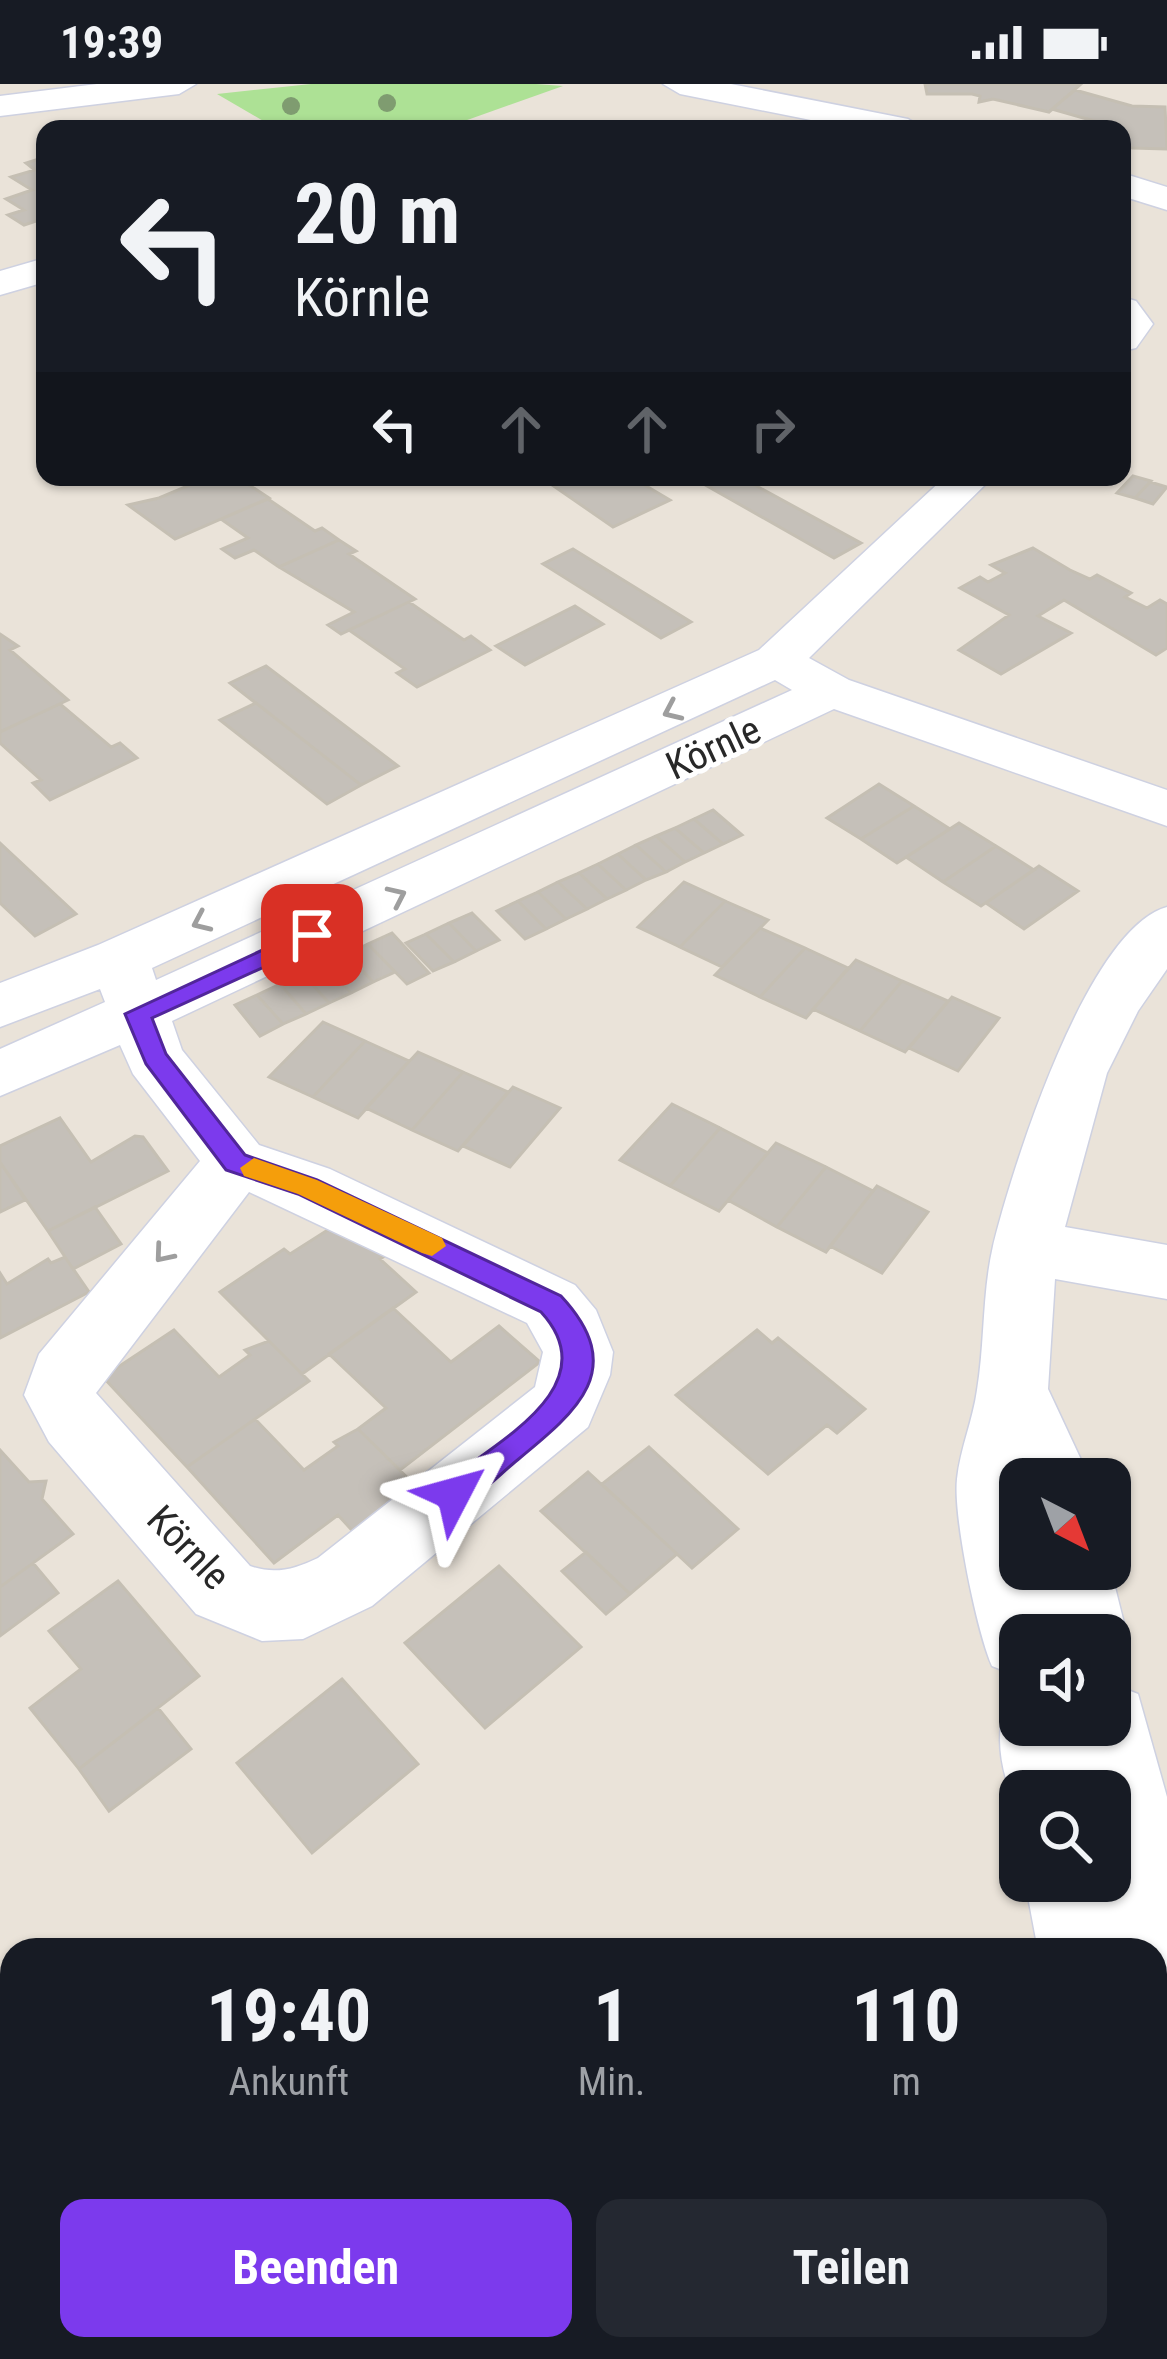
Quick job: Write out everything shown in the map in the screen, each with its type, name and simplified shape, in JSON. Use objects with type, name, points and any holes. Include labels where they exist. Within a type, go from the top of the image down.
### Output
[{"type":"street","points":[[0,106],[179,84]]},
{"type":"street","points":[[680,84],[862,120]]},
{"type":"street","points":[[1131,187],[1167,199]]},
{"type":"street","points":[[0,283],[36,273]]},
{"type":"street","name":"Körnle","points":[[0,1074],[128,986],[777,661],[962,486]]},
{"type":"street","name":"Körnle","points":[[777,661],[830,691],[1167,809]]},
{"type":"street","name":"Körnle","points":[[0,1006],[128,986],[830,691]]},
{"type":"street","points":[[1015,1614],[993,1484],[1013,1389],[1026,1247],[1076,1073],[1112,1003],[1167,926]]},
{"type":"street","points":[[128,986],[155,1058],[236,1162]]},
{"type":"street","name":"Körnle","points":[[236,1162],[308,1187],[494,1275],[551,1304],[577,1331],[579,1366],[563,1406],[345,1582],[303,1604],[262,1606],[223,1590],[74,1421],[60,1395],[64,1375],[236,1162]]},
{"type":"street","points":[[1026,1247],[1167,1272]]},
{"type":"street","points":[[1013,1389],[1044,1458]]},
{"type":"street","points":[[1115,1746],[1155,1938]]},
{"type":"street","points":[[1072,1902],[1080,1938]]},
{"type":"green space","points":[[311,84],[563,86],[467,120],[262,120],[217,94]]},
{"type":"building","points":[[925,84],[1081,84],[1049,112],[993,99],[979,102],[980,96],[972,94],[927,94]]},
{"type":"building","points":[[1075,90],[1132,106],[1165,107],[1167,149],[1131,148],[1131,120],[1090,120],[1052,109]]},
{"type":"building","points":[[36,160],[36,221],[24,225],[8,215],[24,210],[6,199],[32,190],[11,177],[35,170],[26,163]]},
{"type":"building","points":[[1131,478],[1151,481],[1135,498],[1117,493],[1131,486]]},
{"type":"building","points":[[1150,482],[1167,487],[1153,504],[1135,498]]},
{"type":"building","points":[[188,486],[251,486],[269,498],[175,539],[128,505]]},
{"type":"building","points":[[554,486],[646,486],[670,500],[613,527]]},
{"type":"building","points":[[707,486],[756,486],[861,543],[834,558]]},
{"type":"building","points":[[268,499],[315,531],[322,528],[339,540],[279,567],[254,550],[235,558],[222,549],[248,538],[221,519]]},
{"type":"building","points":[[339,540],[356,551],[349,554],[415,599],[341,634],[328,625],[354,612],[279,567]]},
{"type":"building","points":[[1033,548],[1090,579],[1097,575],[1131,593],[1125,597],[1147,608],[1160,600],[1167,604],[1167,648],[1156,655],[1064,600],[1038,616],[1071,633],[1001,674],[959,650],[1009,615],[960,588],[980,577],[988,582],[1005,573],[991,565]]},
{"type":"building","points":[[573,549],[691,622],[661,638],[543,564]]},
{"type":"building","points":[[409,602],[464,640],[471,636],[490,650],[417,687],[397,673],[405,669],[349,630]]},
{"type":"building","points":[[575,606],[603,624],[525,665],[496,646]]},
{"type":"building","points":[[0,634],[18,646],[10,650],[68,700],[0,732]]},
{"type":"building","points":[[266,666],[398,766],[361,785],[230,683]]},
{"type":"building","points":[[256,703],[361,785],[327,804],[220,720]]},
{"type":"building","points":[[60,704],[111,747],[120,743],[137,758],[50,800],[33,783],[41,780],[0,743],[0,732]]},
{"type":"building","points":[[879,784],[914,806],[861,839],[827,818]]},
{"type":"building","points":[[914,806],[950,829],[897,863],[861,839]]},
{"type":"building","points":[[713,810],[742,835],[723,844],[694,819]]},
{"type":"building","points":[[694,819],[723,844],[704,853],[675,828]]},
{"type":"building","points":[[959,823],[996,846],[943,882],[906,857]]},
{"type":"building","points":[[675,828],[704,853],[685,862],[656,836]]},
{"type":"building","points":[[656,836],[685,862],[666,872],[636,845]]},
{"type":"building","points":[[0,843],[76,914],[35,936],[0,903]]},
{"type":"building","points":[[636,845],[666,872],[646,880],[618,854]]},
{"type":"building","points":[[996,846],[1034,870],[981,906],[943,882]]},
{"type":"building","points":[[618,854],[646,880],[626,890],[598,864]]},
{"type":"building","points":[[598,864],[626,890],[607,899],[579,873]]},
{"type":"building","points":[[1039,866],[1078,891],[1024,929],[986,903]]},
{"type":"building","points":[[579,873],[607,899],[587,909],[558,882]]},
{"type":"building","points":[[558,882],[587,909],[566,919],[538,892]]},
{"type":"building","points":[[684,882],[725,901],[680,947],[638,927]]},
{"type":"building","points":[[538,892],[566,919],[546,929],[518,901]]},
{"type":"building","points":[[518,901],[546,929],[525,939],[497,911]]},
{"type":"building","points":[[725,901],[768,920],[722,967],[680,947]]},
{"type":"building","points":[[472,913],[499,940],[476,951],[449,923]]},
{"type":"building","points":[[449,923],[476,951],[454,962],[426,934]]},
{"type":"building","points":[[760,928],[805,948],[760,997],[715,975]]},
{"type":"building","points":[[392,933],[429,973],[407,984],[368,944]]},
{"type":"building","points":[[426,934],[454,962],[433,971],[406,943]]},
{"type":"building","points":[[368,944],[395,972],[373,982],[347,954]]},
{"type":"building","points":[[805,948],[848,968],[806,1018],[760,997]]},
{"type":"building","points":[[347,954],[373,982],[351,993],[324,963]]},
{"type":"building","points":[[856,960],[902,981],[860,1031],[813,1009]]},
{"type":"building","points":[[324,963],[351,993],[329,1003],[303,974]]},
{"type":"building","points":[[303,974],[329,1003],[306,1014],[280,984]]},
{"type":"building","points":[[902,981],[948,1001],[905,1052],[860,1031]]},
{"type":"building","points":[[280,984],[306,1014],[283,1024],[257,995]]},
{"type":"building","points":[[257,995],[283,1024],[260,1036],[235,1005]]},
{"type":"building","points":[[952,997],[999,1018],[958,1071],[909,1048]]},
{"type":"building","points":[[323,1022],[365,1041],[313,1097],[269,1077]]},
{"type":"building","points":[[365,1041],[409,1061],[358,1118],[313,1097]]},
{"type":"building","points":[[418,1052],[463,1072],[412,1130],[366,1108]]},
{"type":"building","points":[[463,1072],[508,1092],[458,1151],[412,1130]]},
{"type":"building","points":[[513,1087],[560,1108],[510,1167],[463,1146]]},
{"type":"building","points":[[672,1104],[720,1128],[670,1186],[620,1160]]},
{"type":"building","points":[[60,1118],[91,1162],[135,1136],[143,1137],[168,1171],[48,1231],[0,1162],[0,1146]]},
{"type":"building","points":[[720,1128],[768,1153],[719,1211],[670,1186]]},
{"type":"building","points":[[776,1143],[826,1167],[777,1227],[728,1200]]},
{"type":"building","points":[[0,1162],[25,1200],[0,1212]]},
{"type":"building","points":[[826,1167],[873,1191],[826,1252],[777,1227]]},
{"type":"building","points":[[877,1186],[928,1212],[882,1273],[830,1246]]},
{"type":"building","points":[[95,1207],[121,1244],[73,1269],[48,1231]]},
{"type":"building","points":[[331,1228],[388,1254],[380,1259],[416,1292],[302,1374],[220,1292],[284,1249],[290,1254]]},
{"type":"building","points":[[65,1257],[89,1292],[0,1338],[0,1273],[7,1284],[48,1259],[51,1263]]},
{"type":"building","points":[[393,1308],[451,1362],[499,1326],[540,1362],[400,1470],[358,1429],[386,1408],[329,1354]]},
{"type":"building","points":[[174,1330],[219,1377],[250,1355],[245,1350],[269,1341],[309,1381],[187,1467],[103,1377]]},
{"type":"building","points":[[757,1330],[772,1343],[778,1338],[865,1409],[837,1433],[827,1425],[768,1474],[676,1395]]},
{"type":"building","points":[[255,1419],[304,1470],[338,1446],[334,1442],[358,1429],[421,1491],[359,1538],[338,1515],[274,1563],[187,1467]]},
{"type":"building","points":[[649,1447],[738,1529],[692,1568],[602,1484]]},
{"type":"building","points":[[0,1450],[29,1482],[46,1481],[42,1499],[73,1534],[0,1587]]},
{"type":"building","points":[[588,1472],[677,1554],[630,1594],[541,1511]]},
{"type":"building","points":[[586,1552],[630,1594],[606,1614],[562,1571]]},
{"type":"building","points":[[33,1563],[58,1593],[0,1636],[0,1587]]},
{"type":"building","points":[[499,1566],[581,1647],[485,1728],[405,1643]]},
{"type":"building","points":[[118,1581],[199,1676],[79,1769],[30,1708],[81,1669],[49,1631]]},
{"type":"building","points":[[342,1679],[418,1764],[312,1853],[237,1763]]},
{"type":"building","points":[[158,1708],[191,1749],[109,1811],[79,1769]]},
{"type":"slow traffic","points":[[254,1168],[308,1187],[432,1246]]},
{"type":"route","points":[[312,935],[138,1014],[155,1058],[236,1162],[308,1187],[455,1256],[551,1304],[577,1331],[579,1366],[563,1406],[454,1494]]}]
